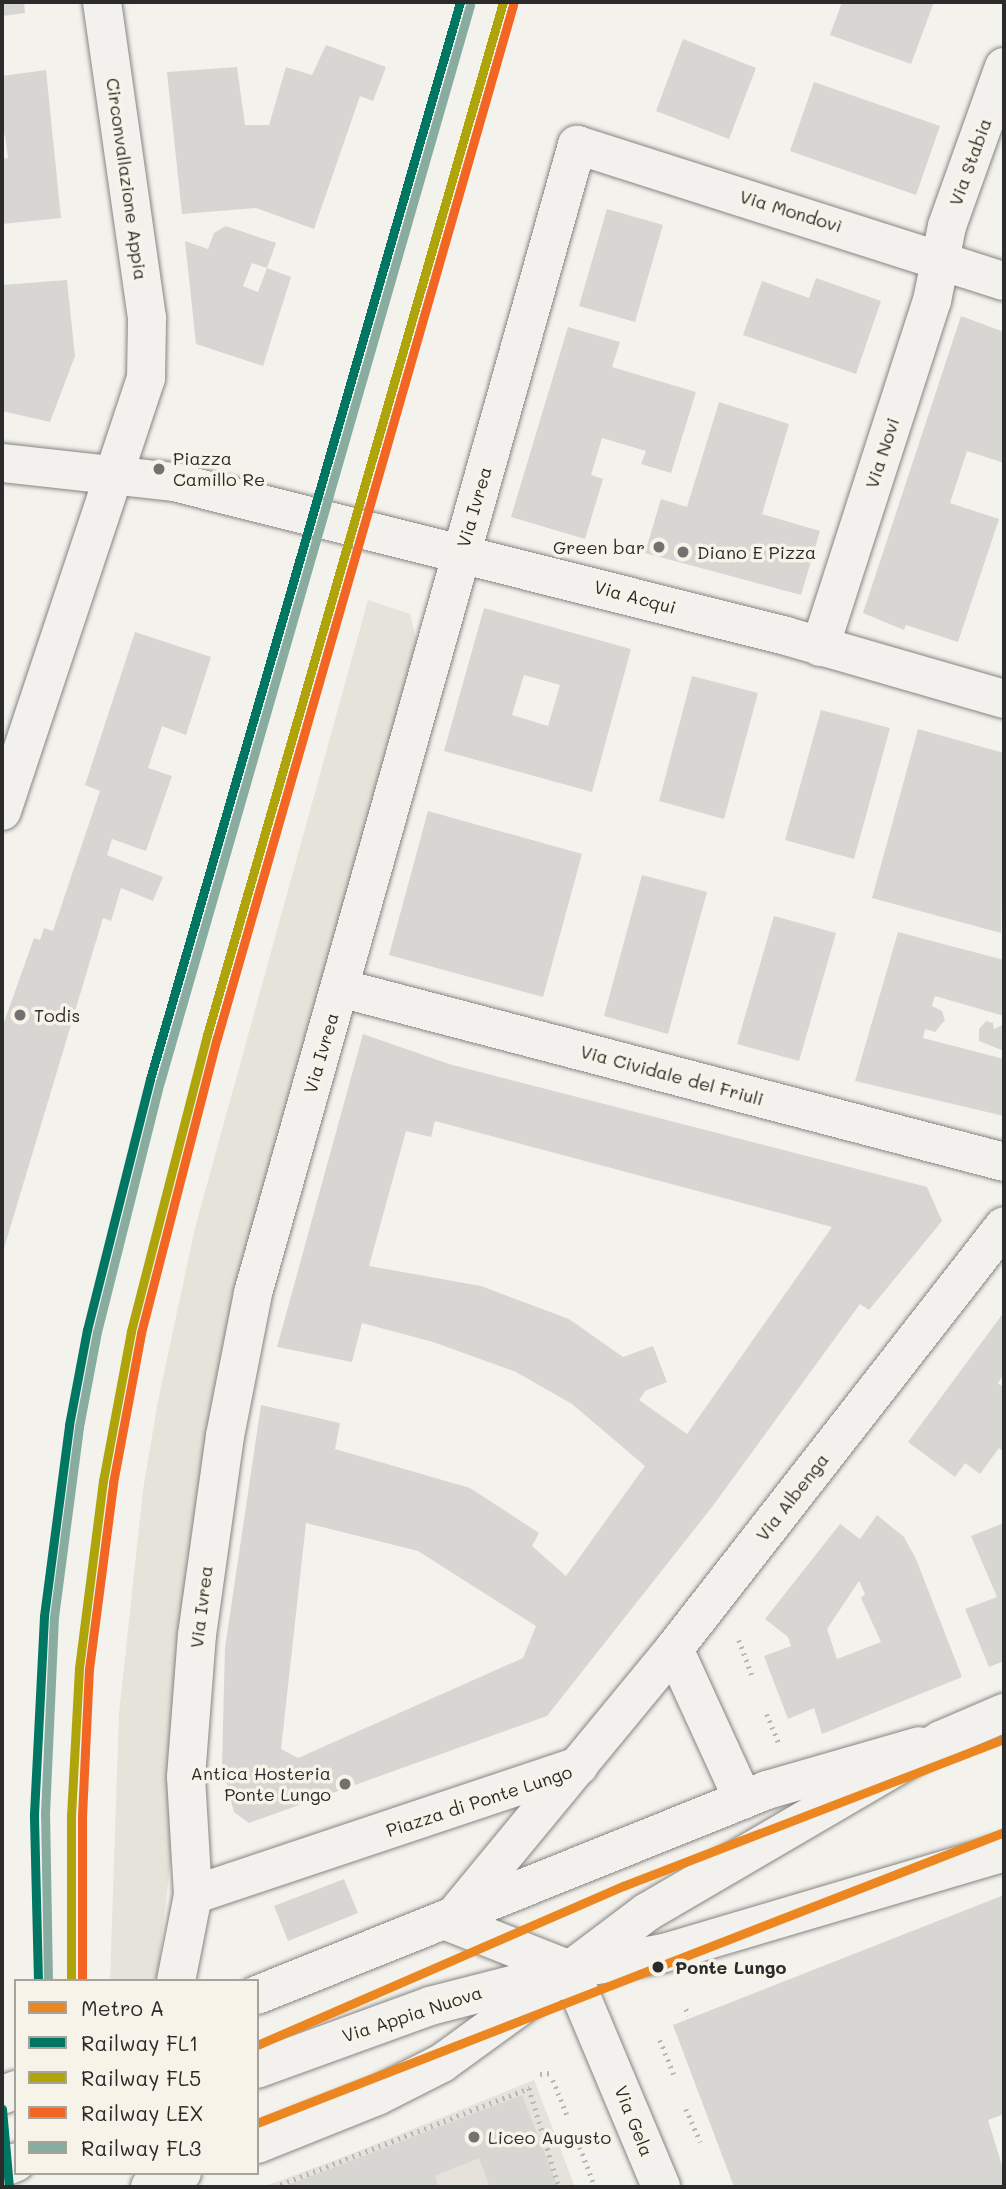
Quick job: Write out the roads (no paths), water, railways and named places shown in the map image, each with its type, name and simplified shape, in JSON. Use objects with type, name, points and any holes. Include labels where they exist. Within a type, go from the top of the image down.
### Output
[{"type":"street","name":"Circonvallazione Appia","points":[[102,2],[149,356],[144,393],[117,476]]},
{"type":"street","name":"Via Stabia","points":[[940,259],[947,226],[1004,67]]},
{"type":"street","name":"Via Mondovì","points":[[577,145],[1004,281]]},
{"type":"street","name":"Via Ivrea","points":[[176,1979],[193,1895],[186,1829],[191,1705],[225,1436],[253,1293],[340,988],[447,549],[577,145]]},
{"type":"street","name":"Via Novi","points":[[820,647],[932,301],[940,259]]},
{"type":"street","points":[[2,811],[117,476],[12,465]]},
{"type":"street","name":"Via Acqui","points":[[117,476],[174,482],[447,549],[820,647],[1004,699]]},
{"type":"street","name":"Via Cividale del Friuli","points":[[340,988],[1004,1162]]},
{"type":"street","name":"Via Albenga","points":[[579,1766],[674,1649],[1004,1226]]},
{"type":"street","points":[[674,1649],[743,1800]]},
{"type":"street","points":[[259,1995],[449,1922],[743,1800],[941,1740],[1004,1713]]},
{"type":"street","points":[[259,2143],[377,2096],[442,2063],[647,1912],[941,1740]]},
{"type":"street","name":"Piazza di Ponte Lungo","points":[[193,1895],[579,1766]]},
{"type":"street","name":"Piazza di Ponte Lungo","points":[[449,1922],[579,1766]]},
{"type":"street","points":[[449,1922],[570,1970],[664,1953],[823,1908],[1004,1852]]},
{"type":"street","name":"Via Gela","points":[[570,1970],[661,2187]]},
{"type":"street","name":"Via Appia Nuova","points":[[259,2067],[396,2016],[570,1970]]},
{"type":"street","points":[[170,2180],[195,2187]]},
{"type":"metro line","name":"A","points":[[259,2044],[623,1886],[1004,1739]]},
{"type":"metro line","name":"A","points":[[259,2122],[1004,1832]]},
{"type":"rail line","name":"FL1","points":[[38,1979],[34,1814],[44,1616],[69,1425],[87,1330],[150,1079],[460,2]]},
{"type":"rail line","name":"FL5","points":[[71,1979],[71,1816],[79,1668],[103,1481],[131,1331],[207,1035],[503,2]]},
{"type":"rail line","name":"FL3","points":[[48,1979],[45,1814],[54,1617],[79,1427],[97,1332],[160,1082],[470,5]]},
{"type":"rail line","name":"LEX","points":[[82,1979],[82,1816],[89,1669],[113,1483],[141,1333],[217,1038],[513,5]]},
{"type":"rail line","name":"FL1","points":[[2,2109],[9,2187]]},
{"type":"place","name":"Piazza Camillo Re","points":[[159,469]]},
{"type":"place","name":"Green bar","points":[[659,547]]},
{"type":"place","name":"Diano E Pizza","points":[[683,552]]},
{"type":"place","name":"Todis","points":[[20,1015]]},
{"type":"place","name":"Antica Hosteria Ponte Lungo","points":[[345,1784]]},
{"type":"place","name":"Ponte Lungo","points":[[658,1967]]},
{"type":"place","name":"Liceo Augusto","points":[[474,2137]]}]
